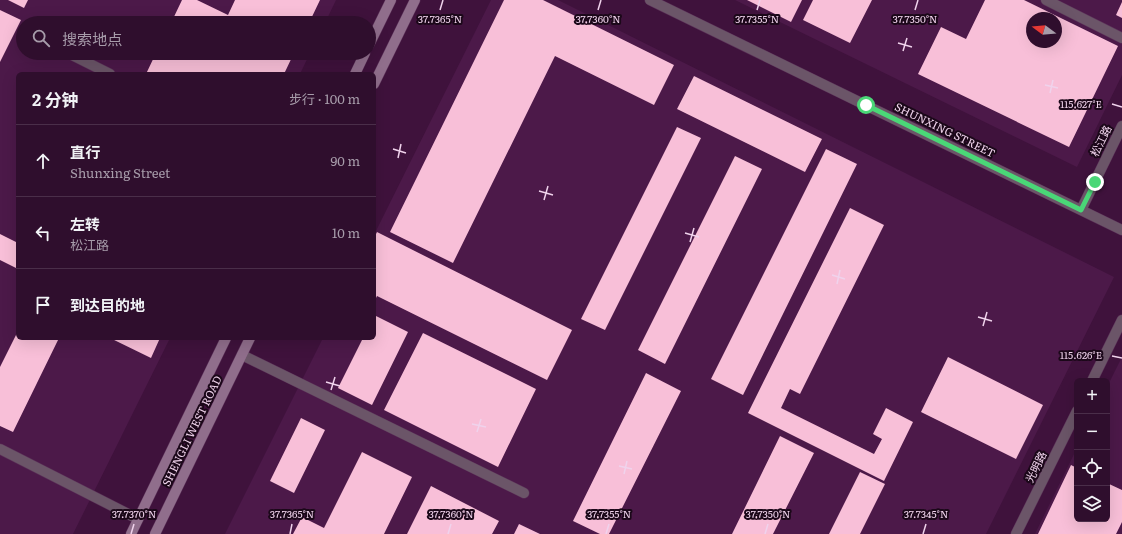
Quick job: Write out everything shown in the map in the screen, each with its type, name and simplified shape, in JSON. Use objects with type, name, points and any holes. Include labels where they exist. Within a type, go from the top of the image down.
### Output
[{"type":"main road","points":[[376,31],[391,0]]},
{"type":"main road","points":[[376,80],[415,0]]},
{"type":"main road","points":[[356,72],[362,60]]},
{"type":"main road","name":"SHENGLI WEST ROAD","points":[[131,534],[225,340]]},
{"type":"main road","name":"SHENGLI WEST ROAD","points":[[155,534],[249,340]]},
{"type":"street","name":"SHUNXING STREET","points":[[650,0],[1122,230]]},
{"type":"street","points":[[1046,0],[1122,38]]},
{"type":"street","points":[[82,60],[106,72]]},
{"type":"street","name":"松江路","points":[[1081,210],[1122,126]]},
{"type":"street","points":[[1093,378],[1122,320]]},
{"type":"street","points":[[242,355],[524,493]]},
{"type":"street","name":"光明路","points":[[1016,534],[1076,414]]},
{"type":"street","points":[[0,449],[138,519]]},
{"type":"shaded area","points":[[0,0],[336,0],[328,16],[16,16],[16,60],[307,60],[301,72],[16,72],[16,340],[169,340],[73,534],[0,534]]},
{"type":"shaded area","points":[[491,0],[558,0],[1114,277],[986,534],[225,534],[322,340],[376,340],[376,231]]},
{"type":"shaded area","points":[[735,0],[1122,0],[1122,75],[1077,167]]},
{"type":"shaded area","points":[[1122,357],[1122,534],[1035,534],[1074,454],[1074,522],[1110,522],[1110,381]]},
{"type":"building","points":[[8,0],[28,0],[24,8]]},
{"type":"building","points":[[182,0],[197,0],[228,15],[235,0],[320,0],[312,16],[174,16]]},
{"type":"building","points":[[504,0],[543,0],[674,65],[654,105],[555,56],[453,263],[390,232]]},
{"type":"building","points":[[747,0],[802,0],[791,22]]},
{"type":"building","points":[[813,0],[872,0],[850,43],[803,20]]},
{"type":"building","points":[[985,0],[1024,0],[1049,12],[1026,12],[1026,48],[1062,48],[1062,19],[1118,46],[1069,147],[918,74],[941,27],[966,39]]},
{"type":"building","points":[[1122,2],[1122,18],[1116,15]]},
{"type":"building","points":[[0,10],[16,18],[16,30],[0,62]]},
{"type":"building","points":[[153,60],[291,60],[285,72],[147,72]]},
{"type":"building","points":[[694,76],[822,139],[805,172],[677,109]]},
{"type":"building","points":[[677,127],[701,138],[605,330],[581,319]]},
{"type":"building","points":[[826,149],[857,164],[743,395],[711,379]]},
{"type":"building","points":[[735,156],[762,169],[665,364],[638,350]]},
{"type":"building","points":[[850,208],[884,225],[800,394],[790,389],[781,408],[874,454],[882,439],[873,434],[886,408],[913,422],[884,481],[748,413]]},
{"type":"building","points":[[377,232],[572,330],[547,380],[377,296],[376,298]]},
{"type":"building","points":[[0,234],[16,242],[16,268],[0,260]]},
{"type":"building","points":[[376,316],[408,332],[372,405],[338,388],[362,340],[376,340]]},
{"type":"building","points":[[423,333],[536,389],[498,467],[384,410]]},
{"type":"building","points":[[16,335],[16,340],[58,340],[13,432],[0,426],[0,367]]},
{"type":"building","points":[[114,340],[159,340],[151,358]]},
{"type":"building","points":[[948,357],[1043,405],[1016,459],[921,412]]},
{"type":"building","points":[[646,373],[681,391],[609,534],[600,534],[573,521]]},
{"type":"building","points":[[301,418],[325,430],[294,493],[270,481]]},
{"type":"building","points":[[780,436],[814,453],[773,534],[732,534]]},
{"type":"building","points":[[362,452],[412,477],[384,534],[293,534],[302,517],[324,528]]},
{"type":"building","points":[[1071,465],[1074,466],[1074,522],[1110,522],[1110,484],[1122,490],[1122,522],[1116,534],[1038,534]]},
{"type":"building","points":[[860,472],[885,484],[860,534],[829,534]]},
{"type":"building","points":[[431,486],[499,521],[492,534],[407,534]]},
{"type":"building","points":[[519,524],[540,534],[514,534]]},
{"type":"route","points":[[866,105],[1081,210],[1095,182]]}]
